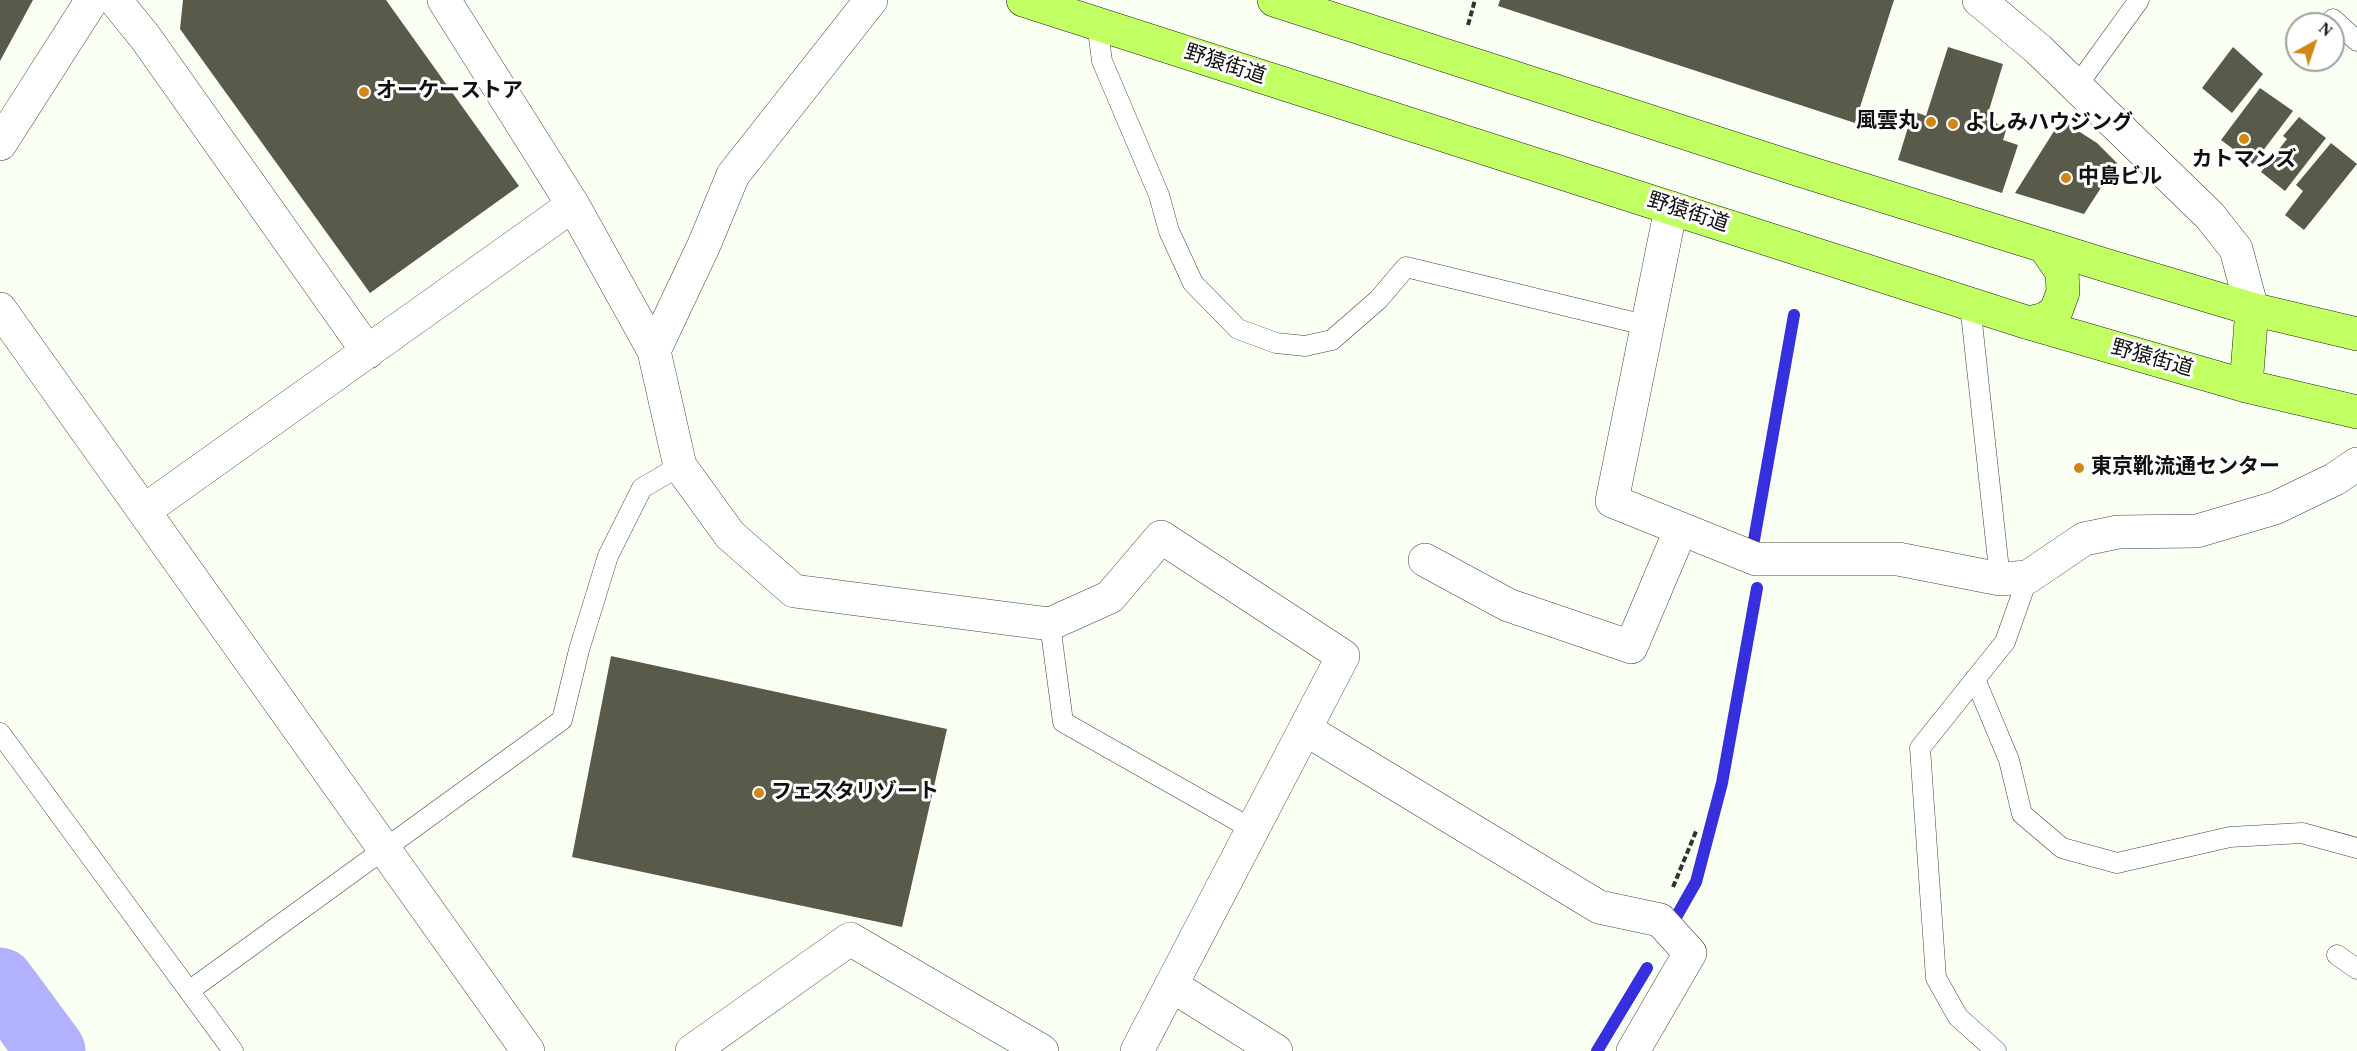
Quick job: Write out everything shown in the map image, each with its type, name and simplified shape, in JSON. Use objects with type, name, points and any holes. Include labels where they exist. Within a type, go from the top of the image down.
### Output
[{"type":"main road","name":"野猿街道","points":[[1023,0],[2029,323],[2246,387],[2357,412]]},
{"type":"main road","points":[[1274,0],[1803,171],[2044,246],[2252,309],[2357,334]]},
{"type":"main road","points":[[2029,323],[2045,319],[2056,311],[2063,292],[2062,273],[2044,246]]},
{"type":"main road","points":[[2246,387],[2252,309]]},
{"type":"street","points":[[0,144],[92,0]]},
{"type":"street","points":[[115,0],[145,37],[368,352]]},
{"type":"street","points":[[444,0],[573,205],[654,351],[680,466],[730,535],[794,591],[1050,624],[1110,597],[1161,537],[1343,656],[1137,1051]]},
{"type":"street","points":[[654,351],[704,245],[733,175],[871,0]]},
{"type":"street","points":[[1995,4],[2210,216],[2236,249],[2252,309]]},
{"type":"street","points":[[145,510],[573,205]]},
{"type":"street","points":[[1671,208],[1612,501],[1756,559],[1898,559],[2014,578],[2084,539],[2118,532],[2197,531],[2275,508],[2335,479],[2357,464]]},
{"type":"street","points":[[0,309],[528,1051]]},
{"type":"street","points":[[1425,560],[1508,606],[1631,647],[1681,529]]},
{"type":"street","points":[[1305,729],[1599,907],[1660,920],[1690,953],[1633,1051]]},
{"type":"street","points":[[692,1051],[850,939],[1042,1051]]},
{"type":"street","points":[[1171,985],[1276,1051]]},
{"type":"lane","points":[[2077,86],[2139,0]]},
{"type":"lane","points":[[1097,23],[1102,61],[1159,195],[1169,231],[1188,272],[1205,297],[1238,329],[1276,343],[1305,346],[1332,340],[1379,300],[1406,267],[1648,326]]},
{"type":"lane","points":[[2345,30],[2357,41]]},
{"type":"lane","points":[[1970,304],[2014,578],[2005,642],[1920,748],[1936,978],[1958,1017],[1996,1051]]},
{"type":"lane","points":[[189,991],[562,720],[579,650],[608,556],[642,488],[680,466]]},
{"type":"lane","points":[[1050,624],[1064,722],[1252,829]]},
{"type":"lane","points":[[1975,679],[2009,760],[2022,814],[2062,848],[2117,863],[2230,837],[2302,833],[2357,848]]},
{"type":"lane","points":[[0,733],[233,1051]]},
{"type":"lane","points":[[2337,955],[2357,969]]},
{"type":"path","points":[[1467,29],[1475,0]]},
{"type":"path","points":[[1660,920],[1697,829]]},
{"type":"building","points":[[0,0],[33,0],[0,61]]},
{"type":"building","points":[[183,0],[386,0],[519,186],[370,293],[180,29]]},
{"type":"building","points":[[1500,0],[1894,0],[1855,123],[1498,6]]},
{"type":"building","name":"よしみハウジング","points":[[1948,47],[2003,64],[1986,120],[2007,127],[2003,140],[2018,145],[2002,193],[1898,160],[1913,111],[1926,116]]},
{"type":"building","points":[[2233,47],[2263,74],[2232,113],[2202,88]]},
{"type":"building","points":[[2260,88],[2293,111],[2253,164],[2221,140]]},
{"type":"building","points":[[2299,117],[2326,138],[2285,191],[2261,172],[2287,139],[2283,136]]},
{"type":"building","name":"中島ビル","points":[[2061,120],[2097,143],[2117,163],[2084,214],[2015,193]]},
{"type":"building","points":[[2331,143],[2357,164],[2304,230],[2285,215],[2303,191],[2296,185]]},
{"type":"building","name":"フェスタリゾート","points":[[611,656],[947,729],[902,927],[572,857]]},
{"type":"waterway","points":[[1754,540],[1794,315]]},
{"type":"waterway","points":[[1675,919],[1696,882],[1722,783],[1757,588]]},
{"type":"waterway","points":[[1597,1051],[1647,968]]},
{"type":"waterway","points":[[0,982],[51,1051]]},
{"type":"place","name":"オーケーストア","points":[[364,92]]},
{"type":"place","name":"風雲丸","points":[[1931,122]]},
{"type":"place","name":"よしみハウジング","points":[[1953,124]]},
{"type":"place","name":"カトマンズ","points":[[2244,139]]},
{"type":"place","name":"中島ビル","points":[[2066,178]]},
{"type":"place","name":"東京靴流通センター","points":[[2079,468]]},
{"type":"place","name":"フェスタリゾート","points":[[759,793]]}]
